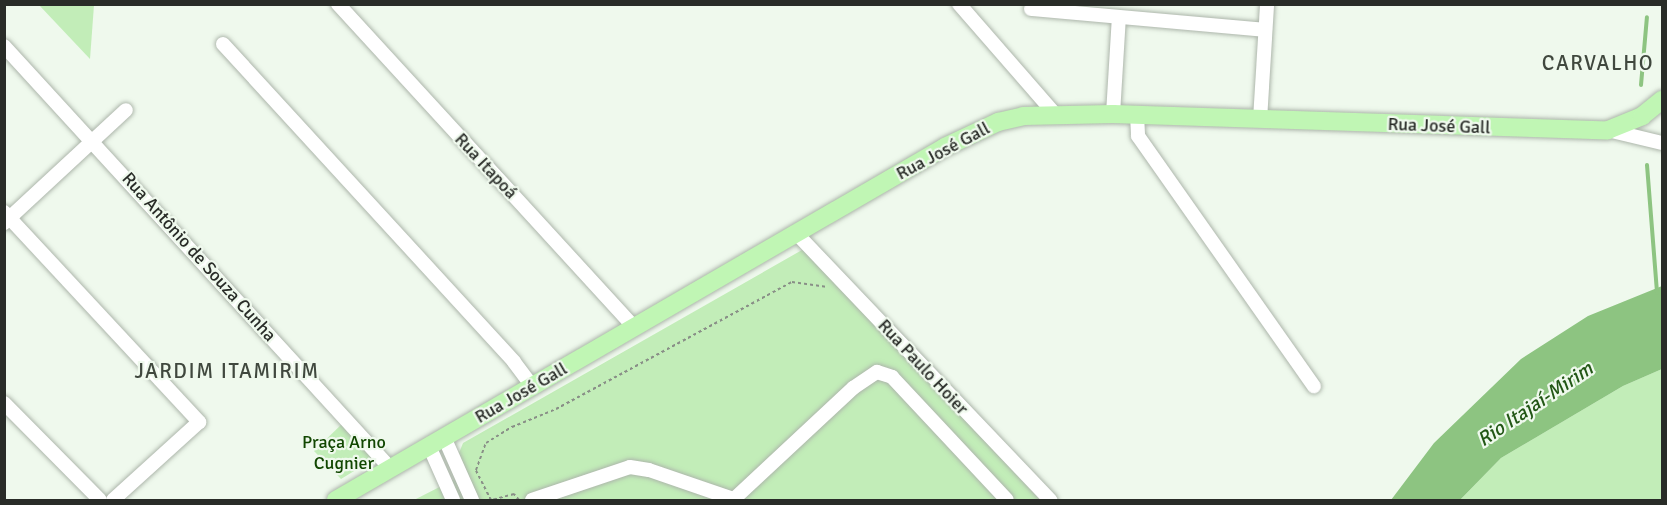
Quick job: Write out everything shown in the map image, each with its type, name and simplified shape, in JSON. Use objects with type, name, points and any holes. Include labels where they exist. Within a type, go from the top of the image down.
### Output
[{"type":"main road","name":"Rua José Gall","points":[[336,501],[973,132],[1023,116],[1113,114],[1608,130],[1642,116],[1662,100]]},
{"type":"street","name":"Rua Itapoá","points":[[338,4],[634,327]]},
{"type":"street","points":[[959,4],[1055,114]]},
{"type":"street","points":[[1260,120],[1267,4]]},
{"type":"street","points":[[1031,9],[1265,30]]},
{"type":"street","points":[[1113,114],[1119,17]]},
{"type":"street","points":[[223,44],[514,362],[532,386]]},
{"type":"street","name":"Rua Antônio de Souza Cunha","points":[[4,46],[93,140],[391,469]]},
{"type":"street","points":[[113,501],[199,422],[6,218],[126,110]]},
{"type":"street","points":[[1137,115],[1138,136],[1314,386]]},
{"type":"street","points":[[1608,130],[1662,143]]},
{"type":"street","name":"Rua Paulo Hoier","points":[[796,233],[1050,501]]},
{"type":"street","points":[[532,501],[630,467],[649,470],[735,500],[853,388],[877,372],[892,376],[1007,501]]},
{"type":"street","points":[[4,403],[100,501]]},
{"type":"street","points":[[437,441],[453,501]]},
{"type":"street","points":[[437,441],[472,501]]},
{"type":"street","points":[[689,485],[699,501]]},
{"type":"path","points":[[519,501],[514,494],[491,500],[476,470],[486,443],[512,427],[556,409],[792,282],[835,288]]},
{"type":"green space","points":[[39,5],[94,5],[90,59]]},
{"type":"green space","points":[[802,250],[809,252],[1040,500],[414,500],[467,473],[459,453],[463,443]]},
{"type":"green space","points":[[1662,369],[1662,500],[1460,500],[1501,458],[1623,386]]},
{"type":"green space","name":"Praça Arno Cugnier","points":[[344,422],[377,457],[341,479],[314,451]]},
{"type":"water","name":"Rio Itajaí-Mirim","points":[[1662,286],[1662,369],[1623,386],[1501,458],[1460,500],[1391,500],[1434,443],[1521,359],[1588,316]]},
{"type":"waterway","points":[[1641,85],[1647,17]]},
{"type":"waterway","points":[[1647,165],[1657,293]]},
{"type":"district","name":"CARVALHO","points":[[1598,63]]},
{"type":"district","name":"JARDIM ITAMIRIM","points":[[227,371]]}]
